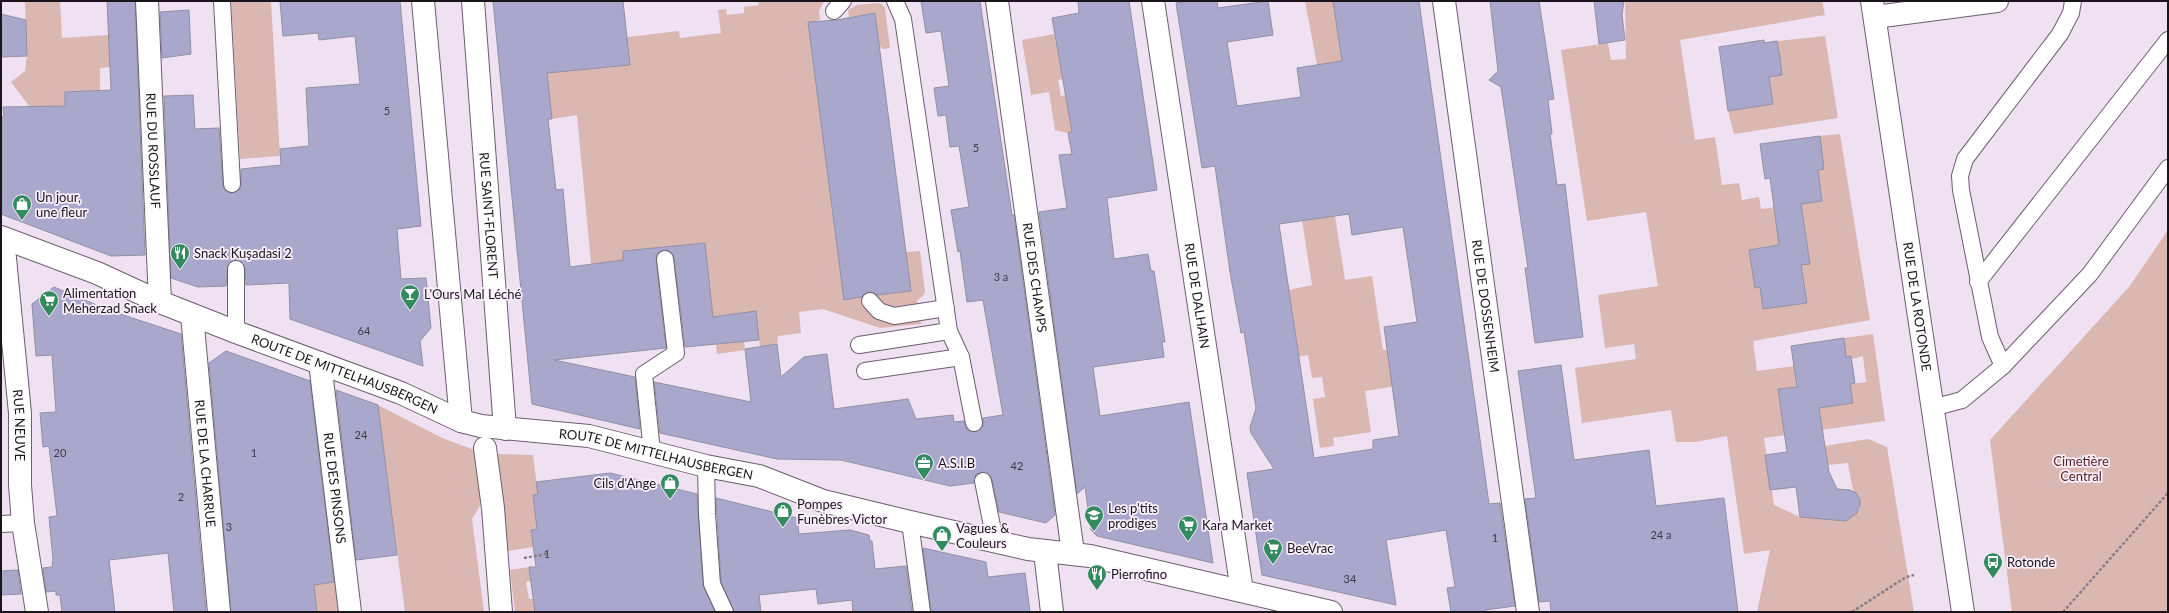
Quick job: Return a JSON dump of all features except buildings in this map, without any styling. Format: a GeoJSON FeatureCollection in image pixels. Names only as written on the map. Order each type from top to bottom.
{"type":"FeatureCollection","features":[{"type":"Feature","properties":{"kind":"street","name":"RUE DU ROSSLAUF"},"geometry":{"type":"LineString","coordinates":[[147,1],[160,302]]}},
{"type":"Feature","properties":{"kind":"street"},"geometry":{"type":"LineString","coordinates":[[423,1],[461,421]]}},
{"type":"Feature","properties":{"kind":"street","name":"RUE SAINT-FLORENT"},"geometry":{"type":"LineString","coordinates":[[473,1],[505,429]]}},
{"type":"Feature","properties":{"kind":"street","name":"RUE DES CHAMPS"},"geometry":{"type":"LineString","coordinates":[[997,1],[1073,553]]}},
{"type":"Feature","properties":{"kind":"street","name":"RUE DE DALHAIN"},"geometry":{"type":"LineString","coordinates":[[1153,1],[1242,591]]}},
{"type":"Feature","properties":{"kind":"street","name":"RUE DE DOSSENHEIM"},"geometry":{"type":"LineString","coordinates":[[1444,1],[1528,612]]}},
{"type":"Feature","properties":{"kind":"street"},"geometry":{"type":"LineString","coordinates":[[1873,9],[1998,1]]}},
{"type":"Feature","properties":{"kind":"street","name":"RUE DE LA ROTONDE"},"geometry":{"type":"LineString","coordinates":[[1873,9],[1963,612]]}},
{"type":"Feature","properties":{"kind":"street","name":"ROUTE DE MITTELHAUSBERGEN"},"geometry":{"type":"LineString","coordinates":[[2,237],[97,272],[160,302],[192,315],[401,393],[461,421],[481,426],[505,429],[576,434],[706,466],[759,476],[823,501],[910,522],[1045,552],[1073,553],[1090,556],[1331,612]]}},
{"type":"Feature","properties":{"kind":"street","name":"RUE NEUVE"},"geometry":{"type":"LineString","coordinates":[[2,237],[20,405],[20,485],[23,523],[37,612]]}},
{"type":"Feature","properties":{"kind":"street","name":"RUE DE LA CHARRUE"},"geometry":{"type":"LineString","coordinates":[[192,315],[220,612]]}},
{"type":"Feature","properties":{"kind":"street","name":"RUE DES PINSONS"},"geometry":{"type":"LineString","coordinates":[[320,364],[350,612]]}},
{"type":"Feature","properties":{"kind":"street"},"geometry":{"type":"LineString","coordinates":[[485,448],[493,508],[501,612]]}},
{"type":"Feature","properties":{"kind":"street"},"geometry":{"type":"LineString","coordinates":[[1045,552],[1052,612]]}},
{"type":"Feature","properties":{"kind":"lane"},"geometry":{"type":"LineString","coordinates":[[222,1],[232,184]]}},
{"type":"Feature","properties":{"kind":"lane"},"geometry":{"type":"LineString","coordinates":[[895,1],[903,19],[949,331],[961,357],[974,422]]}},
{"type":"Feature","properties":{"kind":"lane"},"geometry":{"type":"LineString","coordinates":[[2003,366],[1990,337],[1978,282],[1961,190],[1960,176],[1965,158],[2060,34],[2071,13],[2073,1]]}},
{"type":"Feature","properties":{"kind":"lane"},"geometry":{"type":"LineString","coordinates":[[1978,282],[2168,40]]}},
{"type":"Feature","properties":{"kind":"lane"},"geometry":{"type":"LineString","coordinates":[[1932,408],[1962,400],[2003,366],[2090,274],[2168,168]]}},
{"type":"Feature","properties":{"kind":"lane"},"geometry":{"type":"LineString","coordinates":[[652,452],[644,374],[676,352],[665,259]]}},
{"type":"Feature","properties":{"kind":"lane"},"geometry":{"type":"LineString","coordinates":[[236,269],[236,332]]}},
{"type":"Feature","properties":{"kind":"lane"},"geometry":{"type":"LineString","coordinates":[[870,301],[879,311],[894,316],[946,308]]}},
{"type":"Feature","properties":{"kind":"lane"},"geometry":{"type":"LineString","coordinates":[[859,345],[949,331]]}},
{"type":"Feature","properties":{"kind":"lane"},"geometry":{"type":"LineString","coordinates":[[865,371],[961,357]]}},
{"type":"Feature","properties":{"kind":"lane"},"geometry":{"type":"LineString","coordinates":[[706,466],[706,514],[712,584],[711,612]]}},
{"type":"Feature","properties":{"kind":"lane"},"geometry":{"type":"LineString","coordinates":[[983,481],[995,541]]}},
{"type":"Feature","properties":{"kind":"lane"},"geometry":{"type":"LineString","coordinates":[[910,522],[922,612]]}},
{"type":"Feature","properties":{"kind":"lane"},"geometry":{"type":"LineString","coordinates":[[1,524],[23,523]]}},
{"type":"Feature","properties":{"kind":"lane"},"geometry":{"type":"LineString","coordinates":[[712,584],[725,612]]}},
{"type":"Feature","properties":{"kind":"path"},"geometry":{"type":"LineString","coordinates":[[2063,612],[2168,493]]}},
{"type":"Feature","properties":{"kind":"path"},"geometry":{"type":"LineString","coordinates":[[1852,612],[1906,577],[1914,575]]}},
{"type":"Feature","properties":{"kind":"green space"},"geometry":{"type":"Polygon","coordinates":[[[25,1],[60,1],[62,38],[109,35],[110,67],[100,68],[100,90],[65,92],[66,121],[30,123],[30,107],[11,82],[25,71],[27,56],[25,1]]]}},
{"type":"Feature","properties":{"kind":"green space"},"geometry":{"type":"Polygon","coordinates":[[[231,1],[271,1],[280,156],[240,159],[231,1]]]}},
{"type":"Feature","properties":{"kind":"green space"},"geometry":{"type":"Polygon","coordinates":[[[758,1],[824,1],[819,11],[820,20],[808,22],[844,299],[911,291],[906,252],[920,251],[925,292],[923,296],[917,300],[921,324],[880,328],[823,309],[799,312],[801,333],[778,336],[777,344],[760,347],[756,312],[741,314],[745,350],[717,354],[705,243],[623,251],[633,352],[599,348],[577,115],[552,119],[547,72],[615,67],[615,64],[630,62],[628,45],[613,47],[612,39],[679,31],[680,38],[721,33],[718,10],[726,9],[727,15],[744,13],[744,7],[759,5],[758,1]]]}},
{"type":"Feature","properties":{"kind":"green space"},"geometry":{"type":"Polygon","coordinates":[[[1305,1],[1333,1],[1387,20],[1342,64],[1317,65],[1305,1]]]}},
{"type":"Feature","properties":{"kind":"green space"},"geometry":{"type":"Polygon","coordinates":[[[1625,1],[1822,1],[1825,15],[1680,40],[1695,140],[1715,137],[1722,185],[1739,183],[1742,200],[1759,197],[1761,209],[1822,201],[1818,170],[1824,168],[1819,136],[1840,134],[1870,320],[1753,341],[1757,371],[1794,366],[1797,387],[1778,389],[1853,402],[1850,384],[1866,382],[1863,356],[1852,359],[1851,356],[1846,357],[1844,338],[1873,334],[1885,421],[1764,438],[1774,505],[1800,517],[1846,519],[1855,515],[1860,509],[1860,499],[1853,491],[1848,463],[1828,465],[1825,446],[1868,439],[1887,447],[1914,612],[1757,612],[1770,550],[1744,554],[1727,436],[1696,442],[1676,442],[1671,410],[1582,423],[1575,368],[1636,359],[1634,344],[1605,348],[1598,295],[1658,286],[1646,212],[1587,221],[1561,50],[1608,43],[1611,60],[1626,59],[1625,1]]]}},
{"type":"Feature","properties":{"kind":"green space"},"geometry":{"type":"Polygon","coordinates":[[[876,3],[882,4],[885,8],[890,48],[883,49],[879,46],[875,13],[849,17],[848,10],[857,5],[876,3]]]}},
{"type":"Feature","properties":{"kind":"green space"},"geometry":{"type":"Polygon","coordinates":[[[1054,34],[1063,79],[1058,80],[1061,96],[1095,91],[1086,130],[1068,133],[1055,130],[1049,92],[1031,95],[1022,40],[1054,34]]]}},
{"type":"Feature","properties":{"kind":"green space"},"geometry":{"type":"Polygon","coordinates":[[[1825,36],[1838,118],[1734,134],[1728,111],[1773,104],[1769,77],[1782,75],[1777,41],[1825,36]]]}},
{"type":"Feature","properties":{"kind":"green space"},"geometry":{"type":"Polygon","coordinates":[[[1335,216],[1345,280],[1372,276],[1383,350],[1396,349],[1403,385],[1365,391],[1371,432],[1333,438],[1334,446],[1320,448],[1313,399],[1325,397],[1322,377],[1312,378],[1308,355],[1291,358],[1288,344],[1297,342],[1289,290],[1312,285],[1302,220],[1335,216]]]}},
{"type":"Feature","properties":{"kind":"green space","name":"Cimetière Central"},"geometry":{"type":"Polygon","coordinates":[[[2168,230],[2168,612],[2012,612],[1990,440],[2129,287],[2168,230]]]}},
{"type":"Feature","properties":{"kind":"green space"},"geometry":{"type":"Polygon","coordinates":[[[378,405],[440,437],[474,450],[481,504],[472,519],[484,612],[405,612],[378,405]]]}},
{"type":"Feature","properties":{"kind":"green space"},"geometry":{"type":"Polygon","coordinates":[[[497,454],[533,455],[538,494],[533,496],[535,513],[542,528],[533,547],[508,551],[497,454]]]}},
{"type":"Feature","properties":{"kind":"green space"},"geometry":{"type":"Polygon","coordinates":[[[529,567],[531,581],[526,582],[529,599],[533,599],[535,612],[515,612],[510,570],[529,567]]]}},
{"type":"Feature","properties":{"kind":"green space"},"geometry":{"type":"Polygon","coordinates":[[[337,582],[340,612],[317,612],[314,585],[337,582]]]}},
{"type":"Feature","properties":{"kind":"place","name":"Un jour, une fleur"},"geometry":{"type":"Point","coordinates":[22,221]}},
{"type":"Feature","properties":{"kind":"place","name":"Snack Kuşadasi 2"},"geometry":{"type":"Point","coordinates":[180,270]}},
{"type":"Feature","properties":{"kind":"place","name":"L'Ours Mal Léché"},"geometry":{"type":"Point","coordinates":[410,311]}},
{"type":"Feature","properties":{"kind":"place","name":"Alimentation Meherzad Snack"},"geometry":{"type":"Point","coordinates":[49,317]}},
{"type":"Feature","properties":{"kind":"place","name":"A.S.I.B"},"geometry":{"type":"Point","coordinates":[924,480]}},
{"type":"Feature","properties":{"kind":"place","name":"Cils d'Ange"},"geometry":{"type":"Point","coordinates":[670,500]}},
{"type":"Feature","properties":{"kind":"place","name":"Pompes Funèbres Victor"},"geometry":{"type":"Point","coordinates":[783,528]}},
{"type":"Feature","properties":{"kind":"place","name":"Les p'tits prodiges"},"geometry":{"type":"Point","coordinates":[1094,532]}},
{"type":"Feature","properties":{"kind":"place","name":"Kara Market"},"geometry":{"type":"Point","coordinates":[1188,542]}},
{"type":"Feature","properties":{"kind":"place","name":"Vagues & Couleurs"},"geometry":{"type":"Point","coordinates":[942,552]}},
{"type":"Feature","properties":{"kind":"place","name":"BeeVrac"},"geometry":{"type":"Point","coordinates":[1273,565]}},
{"type":"Feature","properties":{"kind":"place","name":"Rotonde"},"geometry":{"type":"Point","coordinates":[1993,579]}},
{"type":"Feature","properties":{"kind":"place","name":"Pierrofino"},"geometry":{"type":"Point","coordinates":[1097,591]}}]}
